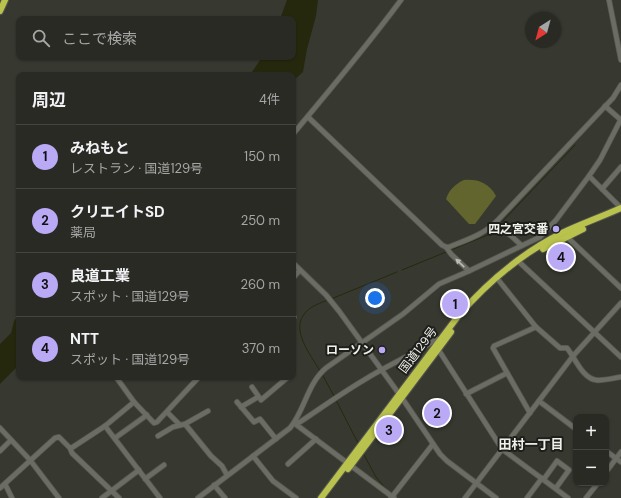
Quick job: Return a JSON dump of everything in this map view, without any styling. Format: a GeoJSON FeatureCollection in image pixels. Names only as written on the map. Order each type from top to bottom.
{"type":"FeatureCollection","features":[{"type":"Feature","properties":{"kind":"highway"},"geometry":{"type":"LineString","coordinates":[[0,11],[4,0]]}},
{"type":"Feature","properties":{"kind":"highway","name":"国道129号"},"geometry":{"type":"LineString","coordinates":[[400,396],[439,340],[472,300],[519,262],[563,233],[621,208]]}},
{"type":"Feature","properties":{"kind":"highway","name":"国道129号"},"geometry":{"type":"LineString","coordinates":[[545,245],[621,212]]}},
{"type":"Feature","properties":{"kind":"highway","name":"国道129号"},"geometry":{"type":"LineString","coordinates":[[321,498],[349,464],[400,396],[433,348],[497,279]]}},
{"type":"Feature","properties":{"kind":"highway","name":"国道129号"},"geometry":{"type":"LineString","coordinates":[[326,498],[349,464]]}},
{"type":"Feature","properties":{"kind":"street"},"geometry":{"type":"LineString","coordinates":[[296,131],[372,39],[401,0]]}},
{"type":"Feature","properties":{"kind":"street"},"geometry":{"type":"LineString","coordinates":[[608,0],[619,38],[621,60]]}},
{"type":"Feature","properties":{"kind":"street"},"geometry":{"type":"LineString","coordinates":[[448,250],[449,247],[488,230],[613,98],[621,85]]}},
{"type":"Feature","properties":{"kind":"street"},"geometry":{"type":"LineString","coordinates":[[198,498],[287,431],[294,423],[311,388],[321,372],[361,342],[403,314],[434,287],[540,237],[556,220],[589,176],[600,160],[621,120],[605,106]]}},
{"type":"Feature","properties":{"kind":"street"},"geometry":{"type":"LineString","coordinates":[[308,117],[469,271]]}},
{"type":"Feature","properties":{"kind":"street"},"geometry":{"type":"LineString","coordinates":[[602,188],[621,167]]}},
{"type":"Feature","properties":{"kind":"street"},"geometry":{"type":"LineString","coordinates":[[589,176],[621,208]]}},
{"type":"Feature","properties":{"kind":"street"},"geometry":{"type":"LineString","coordinates":[[496,222],[521,246]]}},
{"type":"Feature","properties":{"kind":"street"},"geometry":{"type":"LineString","coordinates":[[566,236],[621,288]]}},
{"type":"Feature","properties":{"kind":"street"},"geometry":{"type":"LineString","coordinates":[[540,237],[545,245]]}},
{"type":"Feature","properties":{"kind":"street"},"geometry":{"type":"LineString","coordinates":[[519,262],[621,356]]}},
{"type":"Feature","properties":{"kind":"street"},"geometry":{"type":"LineString","coordinates":[[296,266],[332,302],[440,454],[496,498]]}},
{"type":"Feature","properties":{"kind":"street"},"geometry":{"type":"LineString","coordinates":[[296,275],[300,270]]}},
{"type":"Feature","properties":{"kind":"street"},"geometry":{"type":"LineString","coordinates":[[497,279],[536,326],[560,348],[567,348],[582,372],[591,379],[596,380],[621,377]]}},
{"type":"Feature","properties":{"kind":"street"},"geometry":{"type":"LineString","coordinates":[[465,498],[573,356],[621,303]]}},
{"type":"Feature","properties":{"kind":"street"},"geometry":{"type":"LineString","coordinates":[[530,413],[493,348],[494,346],[536,326]]}},
{"type":"Feature","properties":{"kind":"street"},"geometry":{"type":"LineString","coordinates":[[294,423],[300,422],[338,395],[381,370],[422,349],[433,348],[502,448],[568,498]]}},
{"type":"Feature","properties":{"kind":"street"},"geometry":{"type":"LineString","coordinates":[[422,349],[427,357]]}},
{"type":"Feature","properties":{"kind":"street"},"geometry":{"type":"LineString","coordinates":[[466,394],[507,373]]}},
{"type":"Feature","properties":{"kind":"street"},"geometry":{"type":"LineString","coordinates":[[118,380],[134,402],[154,422],[157,422],[196,380]]}},
{"type":"Feature","properties":{"kind":"street"},"geometry":{"type":"LineString","coordinates":[[252,387],[260,400],[285,380]]}},
{"type":"Feature","properties":{"kind":"street"},"geometry":{"type":"LineString","coordinates":[[241,407],[258,397]]}},
{"type":"Feature","properties":{"kind":"street"},"geometry":{"type":"LineString","coordinates":[[539,401],[573,427]]}},
{"type":"Feature","properties":{"kind":"street"},"geometry":{"type":"LineString","coordinates":[[70,448],[105,426],[134,402]]}},
{"type":"Feature","properties":{"kind":"street"},"geometry":{"type":"LineString","coordinates":[[237,402],[254,422],[260,419],[276,439]]}},
{"type":"Feature","properties":{"kind":"street"},"geometry":{"type":"LineString","coordinates":[[158,436],[172,427],[183,424],[208,411]]}},
{"type":"Feature","properties":{"kind":"street"},"geometry":{"type":"LineString","coordinates":[[167,412],[183,424],[211,456],[222,466],[227,475]]}},
{"type":"Feature","properties":{"kind":"street"},"geometry":{"type":"LineString","coordinates":[[115,438],[147,415]]}},
{"type":"Feature","properties":{"kind":"street"},"geometry":{"type":"LineString","coordinates":[[294,423],[392,498],[433,444]]}},
{"type":"Feature","properties":{"kind":"street"},"geometry":{"type":"LineString","coordinates":[[105,426],[160,498]]}},
{"type":"Feature","properties":{"kind":"street"},"geometry":{"type":"LineString","coordinates":[[0,428],[30,460],[59,498]]}},
{"type":"Feature","properties":{"kind":"street"},"geometry":{"type":"LineString","coordinates":[[0,488],[57,437],[70,448],[72,453],[119,498]]}},
{"type":"Feature","properties":{"kind":"street"},"geometry":{"type":"LineString","coordinates":[[288,464],[316,439]]}},
{"type":"Feature","properties":{"kind":"street"},"geometry":{"type":"LineString","coordinates":[[0,451],[12,440]]}},
{"type":"Feature","properties":{"kind":"street"},"geometry":{"type":"LineString","coordinates":[[609,468],[621,452]]}},
{"type":"Feature","properties":{"kind":"street"},"geometry":{"type":"LineString","coordinates":[[609,453],[621,462]]}},
{"type":"Feature","properties":{"kind":"street"},"geometry":{"type":"LineString","coordinates":[[252,456],[273,481],[296,498]]}},
{"type":"Feature","properties":{"kind":"street"},"geometry":{"type":"LineString","coordinates":[[527,498],[557,461],[569,470],[556,488]]}},
{"type":"Feature","properties":{"kind":"street"},"geometry":{"type":"LineString","coordinates":[[145,479],[164,466]]}},
{"type":"Feature","properties":{"kind":"street"},"geometry":{"type":"LineString","coordinates":[[102,498],[139,470]]}},
{"type":"Feature","properties":{"kind":"street"},"geometry":{"type":"LineString","coordinates":[[5,484],[12,498]]}},
{"type":"Feature","properties":{"kind":"street"},"geometry":{"type":"LineString","coordinates":[[214,485],[225,498]]}},
{"type":"Feature","properties":{"kind":"street"},"geometry":{"type":"LineString","coordinates":[[586,498],[596,486]]}},
{"type":"Feature","properties":{"kind":"green space"},"geometry":{"type":"Polygon","coordinates":[[[464,180],[474,180],[483,183],[490,188],[496,196],[475,224],[469,224],[446,199],[453,188],[464,180]]]}},
{"type":"Feature","properties":{"kind":"shaded area"},"geometry":{"type":"Polygon","coordinates":[[[287,0],[318,0],[316,16],[307,49],[303,72],[296,78],[296,72],[252,72],[260,60],[296,60],[296,16],[281,16],[287,0]]]}},
{"type":"Feature","properties":{"kind":"shaded area"},"geometry":{"type":"Polygon","coordinates":[[[16,319],[16,368],[0,384],[0,344],[11,333],[16,319]]]}},
{"type":"Feature","properties":{"kind":"waterway"},"geometry":{"type":"LineString","coordinates":[[500,224],[575,145]]}},
{"type":"Feature","properties":{"kind":"waterway"},"geometry":{"type":"LineString","coordinates":[[451,250],[490,234],[498,226]]}},
{"type":"Feature","properties":{"kind":"waterway"},"geometry":{"type":"LineString","coordinates":[[402,270],[446,252]]}},
{"type":"Feature","properties":{"kind":"waterway"},"geometry":{"type":"LineString","coordinates":[[331,299],[397,272]]}},
{"type":"Feature","properties":{"kind":"waterway"},"geometry":{"type":"LineString","coordinates":[[320,371],[303,342],[300,326],[301,319],[308,310],[328,300]]}},
{"type":"Feature","properties":{"kind":"waterway"},"geometry":{"type":"LineString","coordinates":[[322,374],[334,396]]}},
{"type":"Feature","properties":{"kind":"waterway"},"geometry":{"type":"LineString","coordinates":[[336,400],[358,443]]}},
{"type":"Feature","properties":{"kind":"waterway"},"geometry":{"type":"LineString","coordinates":[[363,453],[376,477],[386,489]]}},
{"type":"Feature","properties":{"kind":"place","name":"四之宮交番"},"geometry":{"type":"Point","coordinates":[556,229]}},
{"type":"Feature","properties":{"kind":"place","name":"NTT"},"geometry":{"type":"Point","coordinates":[561,257]}},
{"type":"Feature","properties":{"kind":"place","name":"みねもと"},"geometry":{"type":"Point","coordinates":[455,304]}},
{"type":"Feature","properties":{"kind":"place","name":"ローソン"},"geometry":{"type":"Point","coordinates":[382,350]}},
{"type":"Feature","properties":{"kind":"place","name":"クリエイトSD"},"geometry":{"type":"Point","coordinates":[437,413]}},
{"type":"Feature","properties":{"kind":"place","name":"良道工業"},"geometry":{"type":"Point","coordinates":[389,430]}},
{"type":"Feature","properties":{"kind":"district","name":"田村一丁目"},"geometry":{"type":"Point","coordinates":[531,444]}}]}
